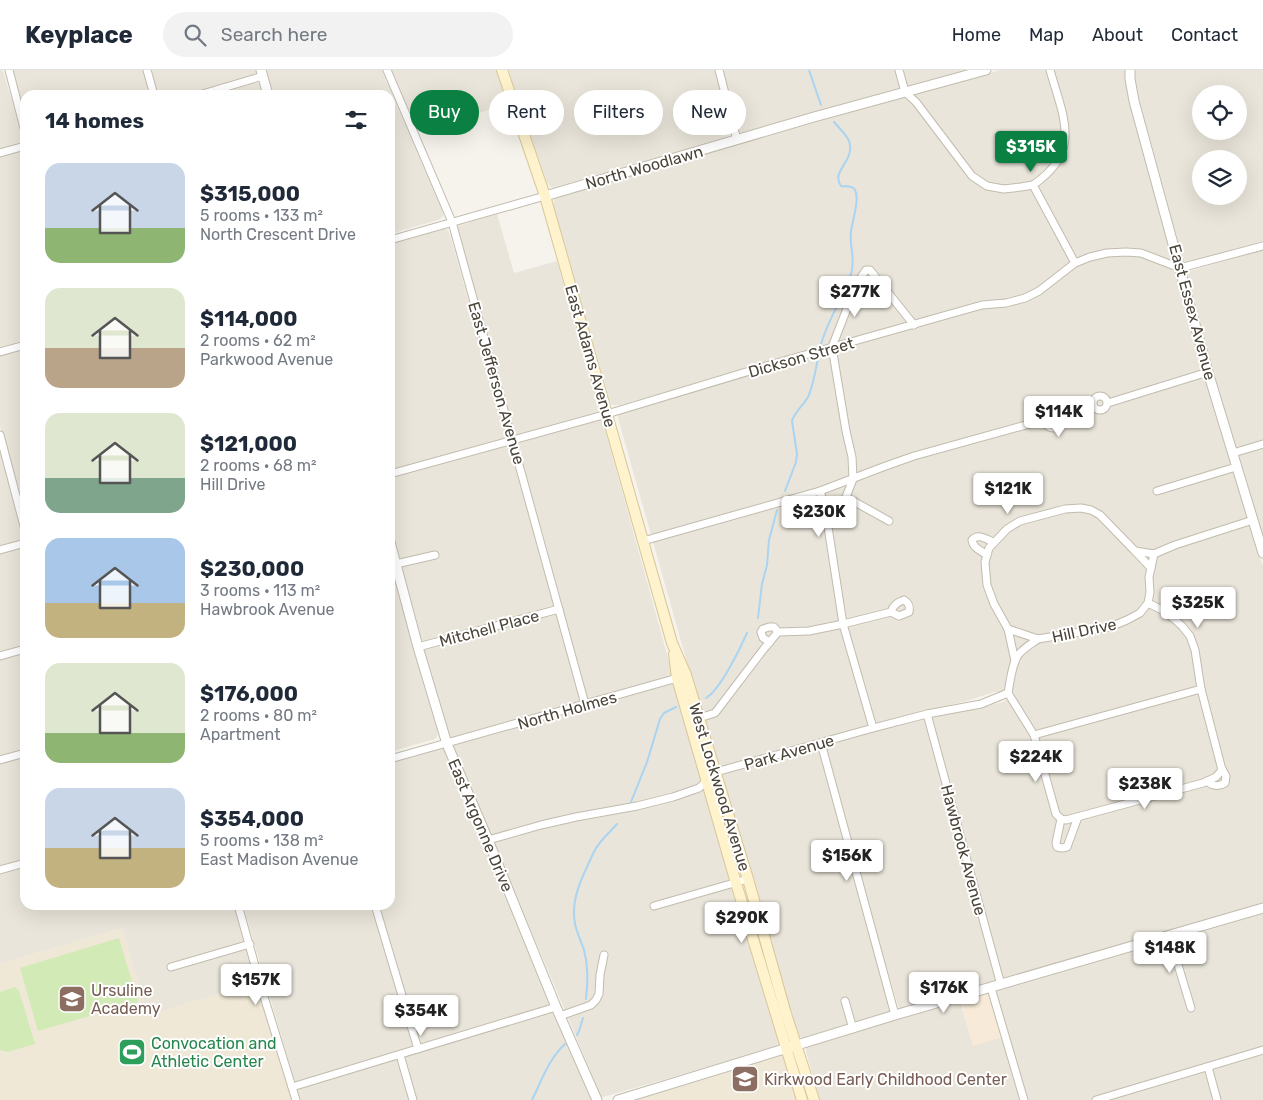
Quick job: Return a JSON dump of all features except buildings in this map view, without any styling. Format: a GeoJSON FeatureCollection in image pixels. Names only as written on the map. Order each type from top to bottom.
{"type":"FeatureCollection","features":[{"type":"Feature","properties":{"kind":"main road","name":"East Adams Avenue"},"geometry":{"type":"LineString","coordinates":[[502,70],[545,196],[682,676]]}},
{"type":"Feature","properties":{"kind":"main road","name":"West Lockwood Avenue"},"geometry":{"type":"LineString","coordinates":[[682,676],[700,718],[748,879],[786,1014],[802,1100]]}},
{"type":"Feature","properties":{"kind":"main road","name":"West Lockwood Avenue"},"geometry":{"type":"LineString","coordinates":[[682,676],[706,781],[736,883],[792,1047],[814,1100]]}},
{"type":"Feature","properties":{"kind":"street"},"geometry":{"type":"LineString","coordinates":[[9,70],[20,113]]}},
{"type":"Feature","properties":{"kind":"street"},"geometry":{"type":"LineString","coordinates":[[147,70],[153,90]]}},
{"type":"Feature","properties":{"kind":"street","name":"East Jefferson Avenue"},"geometry":{"type":"LineString","coordinates":[[387,70],[452,222],[585,704]]}},
{"type":"Feature","properties":{"kind":"street"},"geometry":{"type":"LineString","coordinates":[[718,70],[737,140]]}},
{"type":"Feature","properties":{"kind":"street"},"geometry":{"type":"LineString","coordinates":[[900,70],[906,92],[916,102],[972,176],[987,186],[1004,189],[1033,184],[1042,179],[1055,166],[1061,154],[1066,140],[1065,122],[1050,70]]}},
{"type":"Feature","properties":{"kind":"street","name":"North Woodlawn"},"geometry":{"type":"LineString","coordinates":[[395,239],[984,70]]}},
{"type":"Feature","properties":{"kind":"street","name":"East Essex Avenue"},"geometry":{"type":"LineString","coordinates":[[1130,70],[1134,101],[1208,372],[1253,520],[1260,530],[1263,553]]}},
{"type":"Feature","properties":{"kind":"street"},"geometry":{"type":"LineString","coordinates":[[213,90],[262,73],[267,90]]}},
{"type":"Feature","properties":{"kind":"street"},"geometry":{"type":"LineString","coordinates":[[0,153],[20,147]]}},
{"type":"Feature","properties":{"kind":"street"},"geometry":{"type":"LineString","coordinates":[[1033,184],[1075,263]]}},
{"type":"Feature","properties":{"kind":"street"},"geometry":{"type":"LineString","coordinates":[[1180,268],[1263,246]]}},
{"type":"Feature","properties":{"kind":"street","name":"Dickson Street"},"geometry":{"type":"LineString","coordinates":[[395,473],[607,414],[828,348],[982,305],[1006,303],[1025,298],[1039,291],[1075,263],[1090,257],[1107,253],[1141,253],[1180,268]]}},
{"type":"Feature","properties":{"kind":"street"},"geometry":{"type":"LineString","coordinates":[[828,522],[846,497],[852,479],[852,457],[828,348],[857,282],[866,270],[870,270],[914,325]]}},
{"type":"Feature","properties":{"kind":"street"},"geometry":{"type":"LineString","coordinates":[[0,352],[20,346]]}},
{"type":"Feature","properties":{"kind":"street"},"geometry":{"type":"LineString","coordinates":[[1108,403],[1208,372]]}},
{"type":"Feature","properties":{"kind":"street"},"geometry":{"type":"LineString","coordinates":[[643,542],[820,491],[914,456],[1044,420]]}},
{"type":"Feature","properties":{"kind":"street"},"geometry":{"type":"LineString","coordinates":[[0,435],[20,511]]}},
{"type":"Feature","properties":{"kind":"street"},"geometry":{"type":"LineString","coordinates":[[1233,454],[1263,444]]}},
{"type":"Feature","properties":{"kind":"street"},"geometry":{"type":"LineString","coordinates":[[1157,491],[1236,467]]}},
{"type":"Feature","properties":{"kind":"street"},"geometry":{"type":"LineString","coordinates":[[820,491],[828,522],[843,624],[873,728]]}},
{"type":"Feature","properties":{"kind":"street"},"geometry":{"type":"LineString","coordinates":[[846,497],[889,521]]}},
{"type":"Feature","properties":{"kind":"street"},"geometry":{"type":"LineString","coordinates":[[1061,820],[1056,814],[1034,735],[1008,693],[1015,661],[1008,629],[994,604],[987,585],[985,562],[989,548],[1006,529],[1020,521],[1066,509],[1081,508],[1091,510],[1100,515],[1151,568]]}},
{"type":"Feature","properties":{"kind":"street"},"geometry":{"type":"LineString","coordinates":[[1135,551],[1154,554],[1175,545],[1253,520]]}},
{"type":"Feature","properties":{"kind":"street"},"geometry":{"type":"LineString","coordinates":[[987,555],[976,549],[972,540],[974,537],[980,536],[994,542]]}},
{"type":"Feature","properties":{"kind":"street"},"geometry":{"type":"LineString","coordinates":[[0,550],[20,544]]}},
{"type":"Feature","properties":{"kind":"street"},"geometry":{"type":"LineString","coordinates":[[1061,820],[1207,781],[1216,777],[1221,771],[1201,689],[1195,650],[1190,636],[1173,618],[1148,603],[1150,592],[1149,577],[1154,554]]}},
{"type":"Feature","properties":{"kind":"street"},"geometry":{"type":"LineString","coordinates":[[396,564],[435,555]]}},
{"type":"Feature","properties":{"kind":"street","name":"East Argonne Drive"},"geometry":{"type":"LineString","coordinates":[[395,560],[447,744],[556,1007],[597,1100]]}},
{"type":"Feature","properties":{"kind":"street","name":"Hill Drive"},"geometry":{"type":"LineString","coordinates":[[1015,661],[1018,655],[1038,639],[1110,626],[1140,613],[1148,603]]}},
{"type":"Feature","properties":{"kind":"street","name":"Mitchell Place"},"geometry":{"type":"LineString","coordinates":[[418,647],[559,610]]}},
{"type":"Feature","properties":{"kind":"street"},"geometry":{"type":"LineString","coordinates":[[770,642],[764,638],[761,632],[769,627],[774,628],[778,632],[809,631],[890,612]]}},
{"type":"Feature","properties":{"kind":"street","name":"Hill Drive"},"geometry":{"type":"LineString","coordinates":[[1008,629],[1038,639]]}},
{"type":"Feature","properties":{"kind":"street"},"geometry":{"type":"LineString","coordinates":[[700,718],[715,713],[778,632]]}},
{"type":"Feature","properties":{"kind":"street"},"geometry":{"type":"LineString","coordinates":[[0,656],[20,650]]}},
{"type":"Feature","properties":{"kind":"street","name":"North Holmes"},"geometry":{"type":"LineString","coordinates":[[395,758],[682,676]]}},
{"type":"Feature","properties":{"kind":"street"},"geometry":{"type":"LineString","coordinates":[[1034,735],[1201,689]]}},
{"type":"Feature","properties":{"kind":"street","name":"Park Avenue"},"geometry":{"type":"LineString","coordinates":[[488,840],[550,823],[673,797],[699,788],[716,772],[926,714],[981,704],[1008,693]]}},
{"type":"Feature","properties":{"kind":"street","name":"Hawbrook Avenue"},"geometry":{"type":"LineString","coordinates":[[926,714],[1001,985]]}},
{"type":"Feature","properties":{"kind":"street"},"geometry":{"type":"LineString","coordinates":[[821,743],[895,1016]]}},
{"type":"Feature","properties":{"kind":"street"},"geometry":{"type":"LineString","coordinates":[[0,760],[20,754]]}},
{"type":"Feature","properties":{"kind":"street"},"geometry":{"type":"LineString","coordinates":[[1061,820],[1056,843],[1057,847],[1062,848],[1067,847],[1078,817]]}},
{"type":"Feature","properties":{"kind":"street"},"geometry":{"type":"LineString","coordinates":[[0,870],[20,864]]}},
{"type":"Feature","properties":{"kind":"street"},"geometry":{"type":"LineString","coordinates":[[654,906],[748,879]]}},
{"type":"Feature","properties":{"kind":"street"},"geometry":{"type":"LineString","coordinates":[[618,1100],[1263,908]]}},
{"type":"Feature","properties":{"kind":"street"},"geometry":{"type":"LineString","coordinates":[[240,910],[296,1100]]}},
{"type":"Feature","properties":{"kind":"street"},"geometry":{"type":"LineString","coordinates":[[376,910],[418,1050]]}},
{"type":"Feature","properties":{"kind":"street"},"geometry":{"type":"LineString","coordinates":[[1169,935],[1191,1008]]}},
{"type":"Feature","properties":{"kind":"street"},"geometry":{"type":"LineString","coordinates":[[171,967],[250,944]]}},
{"type":"Feature","properties":{"kind":"street"},"geometry":{"type":"LineString","coordinates":[[560,1016],[591,1004],[596,1000],[599,994],[604,955]]}},
{"type":"Feature","properties":{"kind":"street"},"geometry":{"type":"LineString","coordinates":[[991,988],[1024,1100]]}},
{"type":"Feature","properties":{"kind":"street"},"geometry":{"type":"LineString","coordinates":[[845,1001],[853,1029]]}},
{"type":"Feature","properties":{"kind":"street"},"geometry":{"type":"LineString","coordinates":[[292,1086],[418,1050],[556,1007]]}},
{"type":"Feature","properties":{"kind":"street"},"geometry":{"type":"LineString","coordinates":[[1096,1100],[1263,1050]]}},
{"type":"Feature","properties":{"kind":"street"},"geometry":{"type":"LineString","coordinates":[[400,1055],[413,1100]]}},
{"type":"Feature","properties":{"kind":"street"},"geometry":{"type":"LineString","coordinates":[[1208,1067],[1217,1100]]}},
{"type":"Feature","properties":{"kind":"shaded area"},"geometry":{"type":"Polygon","coordinates":[[[0,70],[3,71],[20,128],[20,143],[0,149],[0,70]]]}},
{"type":"Feature","properties":{"kind":"shaded area"},"geometry":{"type":"Polygon","coordinates":[[[13,70],[144,70],[150,90],[20,90],[20,97],[13,70]]]}},
{"type":"Feature","properties":{"kind":"shaded area"},"geometry":{"type":"Polygon","coordinates":[[[151,70],[257,70],[253,75],[202,90],[156,90],[151,70]]]}},
{"type":"Feature","properties":{"kind":"shaded area"},"geometry":{"type":"Polygon","coordinates":[[[266,70],[382,70],[391,90],[272,90],[266,70]]]}},
{"type":"Feature","properties":{"kind":"shaded area"},"geometry":{"type":"Polygon","coordinates":[[[391,70],[496,70],[503,90],[489,90],[489,110],[479,113],[479,90],[410,90],[410,114],[391,70]]]}},
{"type":"Feature","properties":{"kind":"shaded area"},"geometry":{"type":"Polygon","coordinates":[[[508,70],[715,70],[721,90],[673,90],[673,135],[730,135],[726,138],[551,187],[547,182],[531,135],[564,135],[564,90],[515,90],[508,70]]]}},
{"type":"Feature","properties":{"kind":"shaded area"},"geometry":{"type":"Polygon","coordinates":[[[722,70],[966,70],[746,132],[746,90],[727,90],[722,70]]]}},
{"type":"Feature","properties":{"kind":"shaded area"},"geometry":{"type":"Polygon","coordinates":[[[1000,70],[1126,70],[1192,325],[1263,567],[1263,904],[899,1009],[878,939],[890,1011],[802,1038],[798,1035],[688,666],[618,415],[623,411],[992,306],[983,301],[971,304],[620,405],[612,405],[554,206],[554,198],[1000,70]],[[863,677],[857,679],[871,732],[1003,702],[1015,694],[995,692],[966,701],[876,722],[863,677]]]}},
{"type":"Feature","properties":{"kind":"shaded area"},"geometry":{"type":"Polygon","coordinates":[[[1134,70],[1263,70],[1263,242],[1185,263],[1137,91],[1134,70]]]}},
{"type":"Feature","properties":{"kind":"shaded area"},"geometry":{"type":"Polygon","coordinates":[[[256,83],[261,84],[263,90],[231,90],[256,83]]]}},
{"type":"Feature","properties":{"kind":"shaded area"},"geometry":{"type":"Polygon","coordinates":[[[395,100],[443,212],[443,216],[438,220],[395,233],[395,100]]]}},
{"type":"Feature","properties":{"kind":"shaded area"},"geometry":{"type":"Polygon","coordinates":[[[20,151],[20,341],[0,347],[0,156],[20,151]]]}},
{"type":"Feature","properties":{"kind":"shaded area"},"geometry":{"type":"Polygon","coordinates":[[[497,214],[514,273],[557,261],[599,410],[517,435],[514,434],[457,226],[497,214]]]}},
{"type":"Feature","properties":{"kind":"shaded area"},"geometry":{"type":"Polygon","coordinates":[[[447,229],[506,436],[498,440],[395,469],[395,243],[447,229]]]}},
{"type":"Feature","properties":{"kind":"shaded area"},"geometry":{"type":"Polygon","coordinates":[[[1263,250],[1263,540],[1247,492],[1186,276],[1189,271],[1263,250]]]}},
{"type":"Feature","properties":{"kind":"shaded area"},"geometry":{"type":"Polygon","coordinates":[[[20,349],[20,502],[0,426],[0,355],[20,349]]]}},
{"type":"Feature","properties":{"kind":"shaded area"},"geometry":{"type":"Polygon","coordinates":[[[598,419],[601,419],[603,422],[671,673],[780,1041],[780,1045],[777,1047],[603,1097],[448,734],[395,544],[395,477],[508,445],[555,609],[563,607],[518,446],[520,441],[598,419]]]}},
{"type":"Feature","properties":{"kind":"shaded area"},"geometry":{"type":"Polygon","coordinates":[[[0,450],[20,528],[20,540],[0,547],[0,450]]]}},
{"type":"Feature","properties":{"kind":"shaded area"},"geometry":{"type":"Polygon","coordinates":[[[20,548],[20,647],[0,653],[0,553],[20,548]]]}},
{"type":"Feature","properties":{"kind":"shaded area"},"geometry":{"type":"Polygon","coordinates":[[[395,576],[438,733],[435,739],[395,751],[395,576]]]}},
{"type":"Feature","properties":{"kind":"shaded area"},"geometry":{"type":"Polygon","coordinates":[[[20,654],[20,750],[5,755],[7,761],[20,757],[20,860],[0,866],[0,660],[20,654]]]}},
{"type":"Feature","properties":{"kind":"shaded area"},"geometry":{"type":"Polygon","coordinates":[[[440,748],[446,751],[458,779],[456,783],[467,810],[475,827],[478,826],[592,1100],[300,1100],[244,910],[395,910],[395,761],[440,748]]]}},
{"type":"Feature","properties":{"kind":"shaded area"},"geometry":{"type":"Polygon","coordinates":[[[20,869],[20,910],[235,910],[257,983],[148,1015],[122,928],[0,964],[0,875],[20,869]]]}},
{"type":"Feature","properties":{"kind":"shaded area"},"geometry":{"type":"Polygon","coordinates":[[[1263,912],[1263,1100],[1027,1100],[996,994],[998,990],[1263,912]]]}},
{"type":"Feature","properties":{"kind":"shaded area","name":"Ursuline Academy"},"geometry":{"type":"Polygon","coordinates":[[[122,928],[148,1015],[257,983],[292,1100],[0,1100],[0,964],[122,928]]]}},
{"type":"Feature","properties":{"kind":"shaded area"},"geometry":{"type":"Polygon","coordinates":[[[986,994],[990,995],[1002,1037],[973,1046],[961,1001],[986,994]]]}},
{"type":"Feature","properties":{"kind":"shaded area"},"geometry":{"type":"Polygon","coordinates":[[[960,1001],[973,1045],[1002,1037],[1020,1100],[820,1100],[806,1052],[808,1046],[960,1001]]]}},
{"type":"Feature","properties":{"kind":"shaded area","name":"Kirkwood Early Childhood Center"},"geometry":{"type":"Polygon","coordinates":[[[780,1054],[785,1057],[798,1100],[628,1100],[780,1054]]]}},
{"type":"Feature","properties":{"kind":"green space"},"geometry":{"type":"Polygon","coordinates":[[[119,938],[138,1002],[38,1031],[20,968],[119,938]]]}},
{"type":"Feature","properties":{"kind":"green space"},"geometry":{"type":"Polygon","coordinates":[[[15,987],[19,991],[35,1044],[7,1052],[0,1050],[0,992],[15,987]]]}},
{"type":"Feature","properties":{"kind":"waterway"},"geometry":{"type":"LineString","coordinates":[[809,70],[821,105]]}},
{"type":"Feature","properties":{"kind":"waterway"},"geometry":{"type":"LineString","coordinates":[[820,348],[826,329],[848,283],[853,264],[851,237],[856,194],[854,188],[841,186],[838,181],[850,148],[848,138],[834,122]]}},
{"type":"Feature","properties":{"kind":"waterway"},"geometry":{"type":"LineString","coordinates":[[785,491],[796,462],[797,454],[792,421],[810,392],[819,353]]}},
{"type":"Feature","properties":{"kind":"waterway"},"geometry":{"type":"LineString","coordinates":[[758,618],[762,584],[767,565],[769,540],[777,510]]}},
{"type":"Feature","properties":{"kind":"waterway"},"geometry":{"type":"LineString","coordinates":[[706,698],[723,678],[747,633]]}},
{"type":"Feature","properties":{"kind":"waterway"},"geometry":{"type":"LineString","coordinates":[[631,802],[647,762],[660,719],[664,713],[676,707]]}},
{"type":"Feature","properties":{"kind":"waterway"},"geometry":{"type":"LineString","coordinates":[[586,999],[586,962],[575,924],[575,901],[594,851],[617,824]]}},
{"type":"Feature","properties":{"kind":"waterway"},"geometry":{"type":"LineString","coordinates":[[577,1035],[583,1018]]}},
{"type":"Feature","properties":{"kind":"waterway"},"geometry":{"type":"LineString","coordinates":[[532,1100],[550,1063],[565,1044]]}},
{"type":"Feature","properties":{"kind":"place","name":"Ursuline Academy"},"geometry":{"type":"Point","coordinates":[72,999]}},
{"type":"Feature","properties":{"kind":"place","name":"Convocation and Athletic Center"},"geometry":{"type":"Point","coordinates":[132,1052]}},
{"type":"Feature","properties":{"kind":"place","name":"Kirkwood Early Childhood Center"},"geometry":{"type":"Point","coordinates":[745,1079]}}]}
